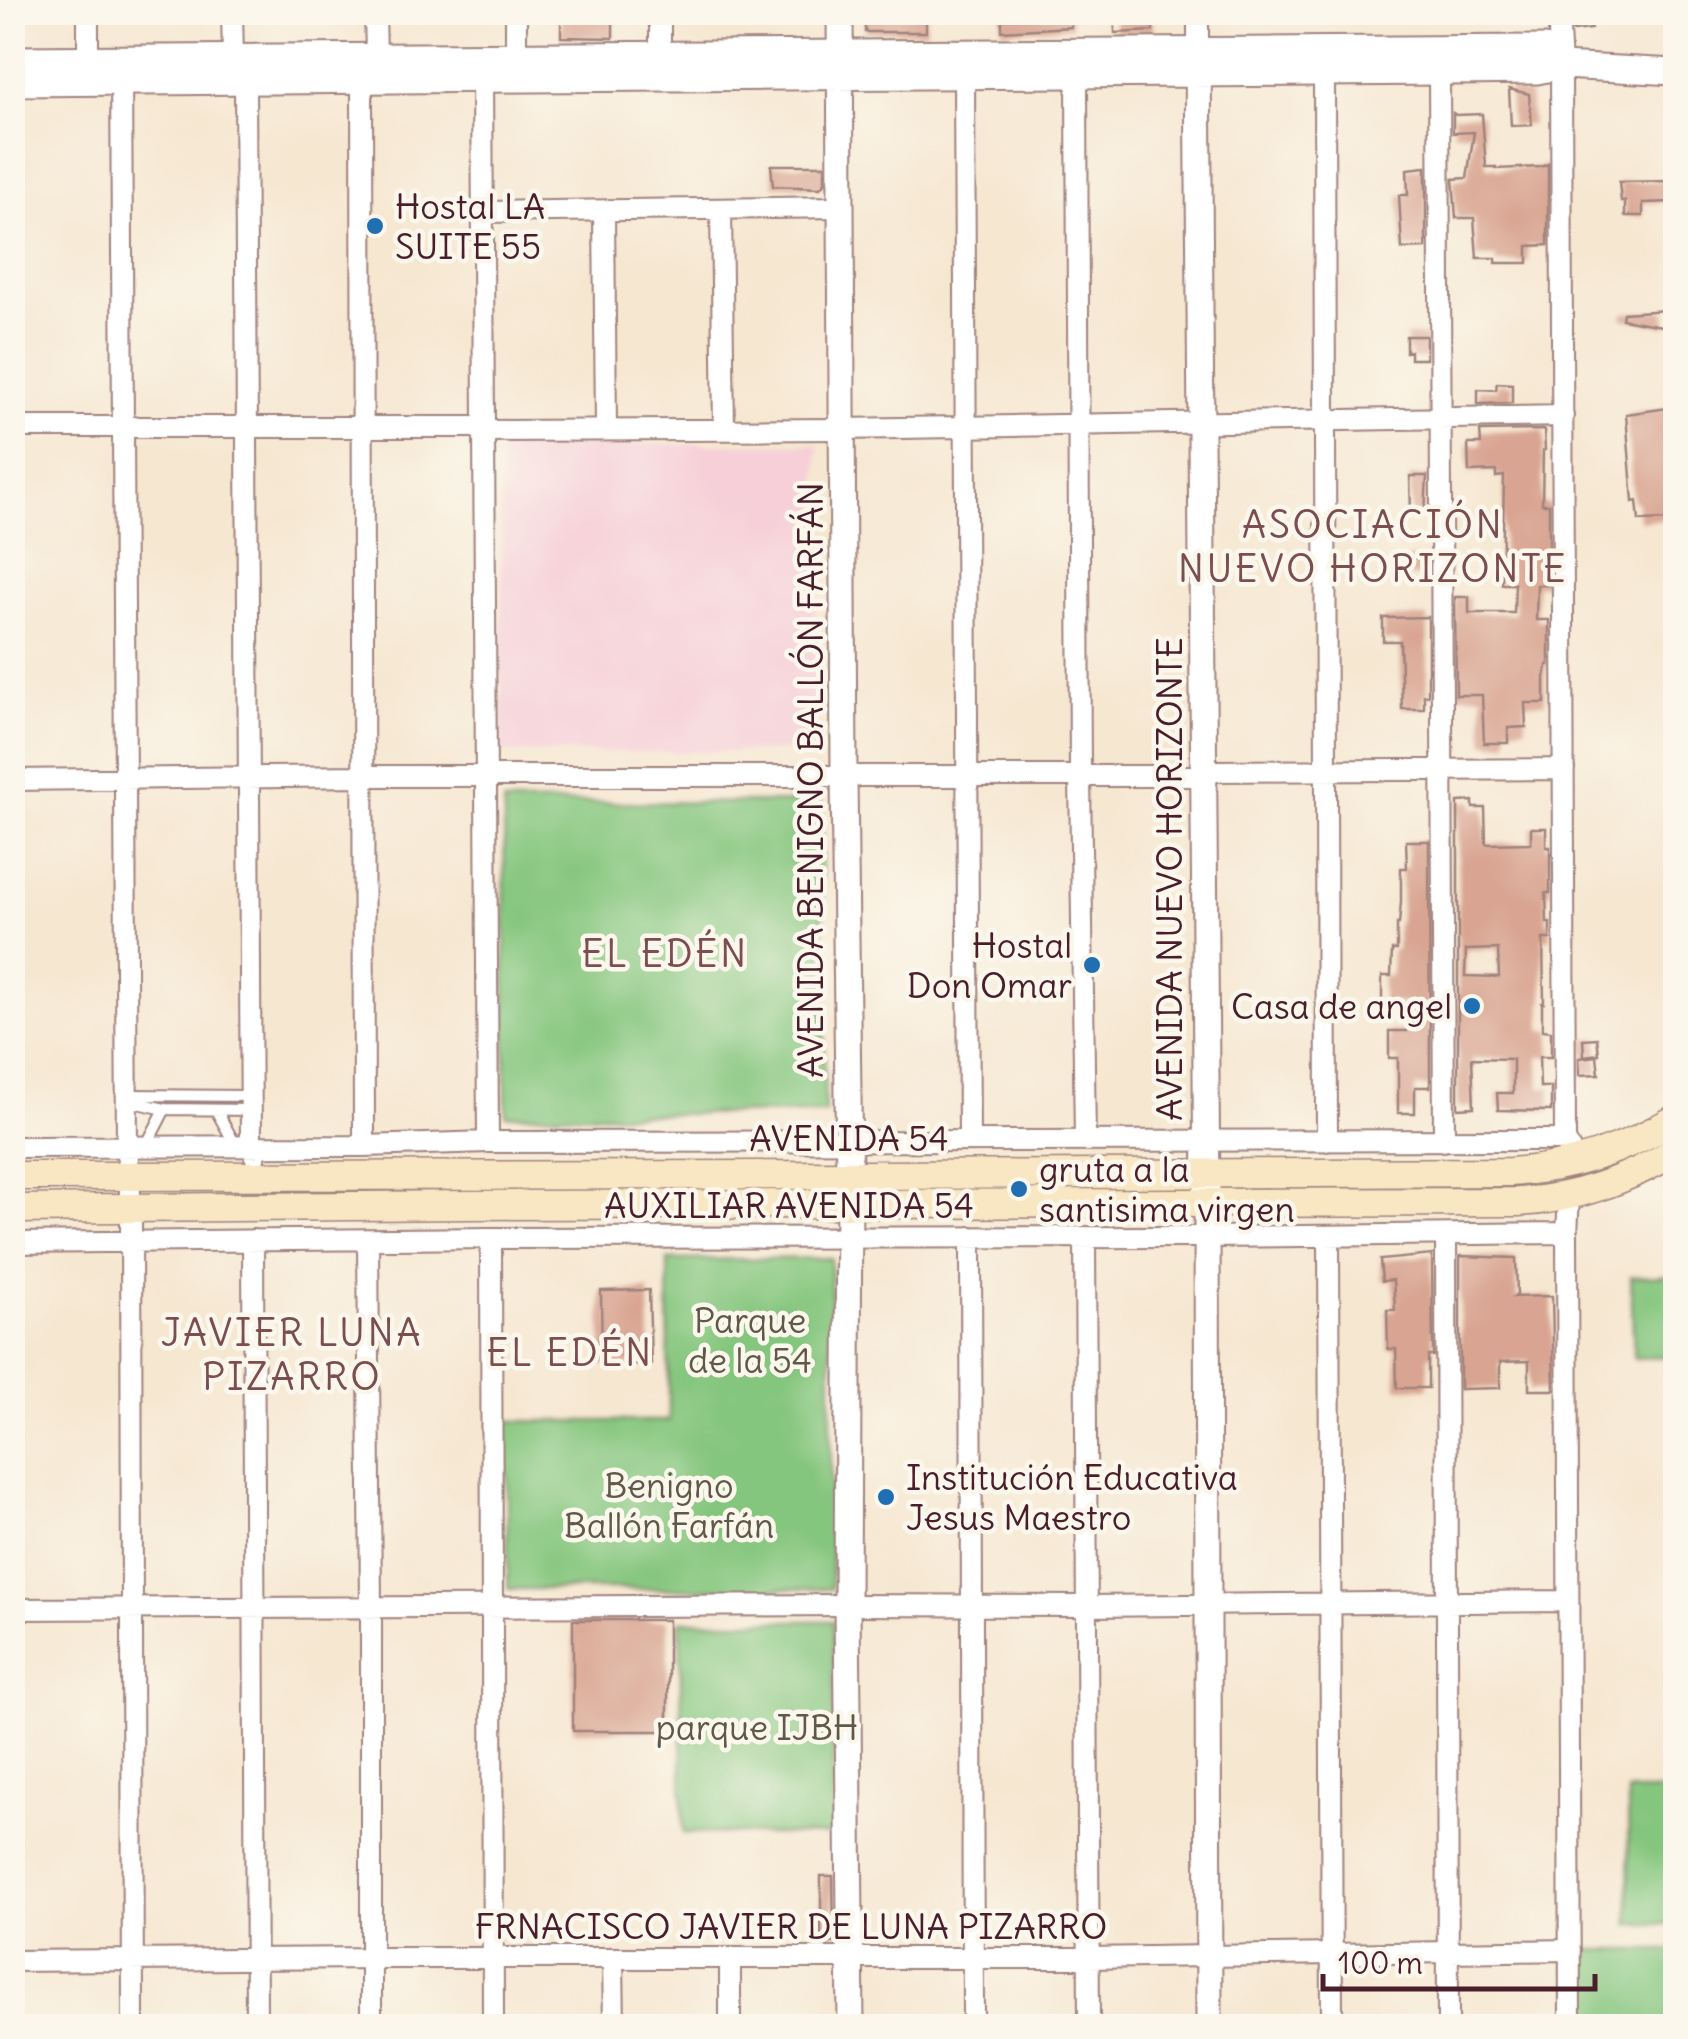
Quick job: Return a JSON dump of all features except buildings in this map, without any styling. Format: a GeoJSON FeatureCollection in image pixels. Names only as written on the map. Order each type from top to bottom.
{"type":"FeatureCollection","features":[{"type":"Feature","properties":{"kind":"main road","name":"AVENIDA 54"},"geometry":{"type":"LineString","coordinates":[[12,1176],[1510,1172],[1571,1152],[1645,1137],[1676,1120]]}},
{"type":"Feature","properties":{"kind":"main road","name":"AVENIDA 54"},"geometry":{"type":"LineString","coordinates":[[12,1209],[1519,1202],[1569,1197],[1613,1183],[1676,1152]]}},
{"type":"Feature","properties":{"kind":"street"},"geometry":{"type":"LineString","coordinates":[[88,12],[88,58]]}},
{"type":"Feature","properties":{"kind":"street"},"geometry":{"type":"LineString","coordinates":[[232,12],[233,57]]}},
{"type":"Feature","properties":{"kind":"street"},"geometry":{"type":"LineString","coordinates":[[376,12],[376,56]]}},
{"type":"Feature","properties":{"kind":"street"},"geometry":{"type":"LineString","coordinates":[[516,12],[516,56]]}},
{"type":"Feature","properties":{"kind":"street"},"geometry":{"type":"LineString","coordinates":[[660,12],[660,55]]}},
{"type":"Feature","properties":{"kind":"street","name":"AVENIDA BENIGNO BALLÓN FARFÁN"},"geometry":{"type":"LineString","coordinates":[[840,12],[849,1176],[850,2026]]}},
{"type":"Feature","properties":{"kind":"street"},"geometry":{"type":"LineString","coordinates":[[1198,12],[1198,50]]}},
{"type":"Feature","properties":{"kind":"street"},"geometry":{"type":"LineString","coordinates":[[12,1147],[488,1142],[1444,1141],[1571,1152],[1558,12]]}},
{"type":"Feature","properties":{"kind":"street"},"geometry":{"type":"LineString","coordinates":[[12,59],[88,58],[121,70],[244,82],[362,81],[482,70],[516,56],[1544,48],[1560,66]]}},
{"type":"Feature","properties":{"kind":"street","name":"AVENIDA NUEVO HORIZONTE"},"geometry":{"type":"LineString","coordinates":[[1198,50],[1206,1238]]}},
{"type":"Feature","properties":{"kind":"street"},"geometry":{"type":"LineString","coordinates":[[12,84],[233,57],[376,56],[482,70],[841,80],[1537,72],[1560,66],[1676,72]]}},
{"type":"Feature","properties":{"kind":"street"},"geometry":{"type":"LineString","coordinates":[[121,70],[128,1098],[136,1147],[130,1176],[134,2026]]}},
{"type":"Feature","properties":{"kind":"street"},"geometry":{"type":"LineString","coordinates":[[482,70],[488,1142]]}},
{"type":"Feature","properties":{"kind":"street"},"geometry":{"type":"LineString","coordinates":[[1440,73],[1444,1141]]}},
{"type":"Feature","properties":{"kind":"street"},"geometry":{"type":"LineString","coordinates":[[1324,75],[1327,1141]]}},
{"type":"Feature","properties":{"kind":"street"},"geometry":{"type":"LineString","coordinates":[[1077,77],[1084,1140]]}},
{"type":"Feature","properties":{"kind":"street"},"geometry":{"type":"LineString","coordinates":[[964,78],[969,1141]]}},
{"type":"Feature","properties":{"kind":"street"},"geometry":{"type":"LineString","coordinates":[[362,81],[364,1146]]}},
{"type":"Feature","properties":{"kind":"street"},"geometry":{"type":"LineString","coordinates":[[244,82],[251,1103],[244,1146],[262,1176]]}},
{"type":"Feature","properties":{"kind":"street"},"geometry":{"type":"LineString","coordinates":[[483,212],[842,207]]}},
{"type":"Feature","properties":{"kind":"street"},"geometry":{"type":"LineString","coordinates":[[721,210],[724,428]]}},
{"type":"Feature","properties":{"kind":"street"},"geometry":{"type":"LineString","coordinates":[[604,211],[606,429]]}},
{"type":"Feature","properties":{"kind":"street"},"geometry":{"type":"LineString","coordinates":[[12,427],[842,429],[1563,416]]}},
{"type":"Feature","properties":{"kind":"street"},"geometry":{"type":"LineString","coordinates":[[12,780],[1203,776],[1216,772],[1564,769]]}},
{"type":"Feature","properties":{"kind":"street"},"geometry":{"type":"LineString","coordinates":[[1569,1197],[1566,1233],[1570,2026]]}},
{"type":"Feature","properties":{"kind":"street","name":"AUXILIAR AVENIDA 54"},"geometry":{"type":"LineString","coordinates":[[12,1243],[1566,1233]]}},
{"type":"Feature","properties":{"kind":"street"},"geometry":{"type":"LineString","coordinates":[[1329,1236],[1332,2026]]}},
{"type":"Feature","properties":{"kind":"street"},"geometry":{"type":"LineString","coordinates":[[1446,1236],[1448,2026]]}},
{"type":"Feature","properties":{"kind":"street"},"geometry":{"type":"LineString","coordinates":[[971,1237],[973,2026]]}},
{"type":"Feature","properties":{"kind":"street"},"geometry":{"type":"LineString","coordinates":[[1085,1237],[1089,2026]]}},
{"type":"Feature","properties":{"kind":"street"},"geometry":{"type":"LineString","coordinates":[[491,1238],[493,2026]]}},
{"type":"Feature","properties":{"kind":"street"},"geometry":{"type":"LineString","coordinates":[[1206,1238],[1210,2026]]}},
{"type":"Feature","properties":{"kind":"street"},"geometry":{"type":"LineString","coordinates":[[253,1240],[256,2026]]}},
{"type":"Feature","properties":{"kind":"street"},"geometry":{"type":"LineString","coordinates":[[368,1240],[371,2026]]}},
{"type":"Feature","properties":{"kind":"street"},"geometry":{"type":"LineString","coordinates":[[12,1609],[1568,1601]]}},
{"type":"Feature","properties":{"kind":"street","name":"FRNACISCO JAVIER DE LUNA PIZARRO"},"geometry":{"type":"LineString","coordinates":[[12,1961],[1089,1958],[1570,1950]]}},
{"type":"Feature","properties":{"kind":"street"},"geometry":{"type":"LineString","coordinates":[[614,1958],[614,2026]]}},
{"type":"Feature","properties":{"kind":"street"},"geometry":{"type":"LineString","coordinates":[[730,1958],[730,2026]]}},
{"type":"Feature","properties":{"kind":"lane"},"geometry":{"type":"LineString","coordinates":[[128,1098],[251,1103]]}},
{"type":"Feature","properties":{"kind":"lane"},"geometry":{"type":"LineString","coordinates":[[128,1098],[165,1109],[216,1110],[251,1103]]}},
{"type":"Feature","properties":{"kind":"lane"},"geometry":{"type":"LineString","coordinates":[[136,1147],[165,1109]]}},
{"type":"Feature","properties":{"kind":"lane"},"geometry":{"type":"LineString","coordinates":[[216,1110],[244,1146]]}},
{"type":"Feature","properties":{"kind":"shaded area"},"geometry":{"type":"Polygon","coordinates":[[[501,444],[818,444],[812,751],[502,753],[501,444]]]}},
{"type":"Feature","properties":{"kind":"green space"},"geometry":{"type":"Polygon","coordinates":[[[821,802],[825,1113],[506,1115],[504,803],[821,802]]]}},
{"type":"Feature","properties":{"kind":"green space"},"geometry":{"type":"Polygon","coordinates":[[[1675,1129],[1675,1141],[1651,1156],[1554,1190],[1314,1193],[1314,1182],[1529,1179],[1675,1129]]]}},
{"type":"Feature","properties":{"kind":"green space"},"geometry":{"type":"Polygon","coordinates":[[[462,1184],[462,1196],[267,1198],[267,1185],[462,1184]]]}},
{"type":"Feature","properties":{"kind":"green space"},"geometry":{"type":"Polygon","coordinates":[[[12,1185],[87,1185],[87,1199],[13,1200],[12,1185]]]}},
{"type":"Feature","properties":{"kind":"green space","name":"Benigno Ballón Farfán"},"geometry":{"type":"Polygon","coordinates":[[[831,1258],[831,1589],[508,1589],[506,1421],[669,1421],[668,1260],[831,1258]]]}},
{"type":"Feature","properties":{"kind":"green space"},"geometry":{"type":"Polygon","coordinates":[[[1675,1276],[1675,1357],[1634,1358],[1631,1277],[1675,1276]]]}},
{"type":"Feature","properties":{"kind":"green space","name":"parque IJBH"},"geometry":{"type":"Polygon","coordinates":[[[680,1621],[833,1621],[834,1835],[683,1833],[680,1621]]]}},
{"type":"Feature","properties":{"kind":"green space"},"geometry":{"type":"Polygon","coordinates":[[[1628,1791],[1675,1791],[1675,1924],[1629,1924],[1628,1791]]]}},
{"type":"Feature","properties":{"kind":"green space"},"geometry":{"type":"Polygon","coordinates":[[[1585,1950],[1675,1950],[1675,2026],[1585,2026],[1585,1950]]]}},
{"type":"Feature","properties":{"kind":"place","name":"Hostal LA SUITE 55"},"geometry":{"type":"Point","coordinates":[375,226]}},
{"type":"Feature","properties":{"kind":"place","name":"Hostal Don Omar"},"geometry":{"type":"Point","coordinates":[1092,965]}},
{"type":"Feature","properties":{"kind":"place","name":"Casa de angel"},"geometry":{"type":"Point","coordinates":[1472,1006]}},
{"type":"Feature","properties":{"kind":"place","name":"gruta a la santisima virgen"},"geometry":{"type":"Point","coordinates":[1019,1189]}},
{"type":"Feature","properties":{"kind":"place","name":"Institución Educativa Jesus Maestro"},"geometry":{"type":"Point","coordinates":[886,1497]}},
{"type":"Feature","properties":{"kind":"district","name":"ASOCIACIÓN NUEVO HORIZONTE"},"geometry":{"type":"Point","coordinates":[1373,546]}},
{"type":"Feature","properties":{"kind":"district","name":"EL EDÉN"},"geometry":{"type":"Point","coordinates":[665,953]}},
{"type":"Feature","properties":{"kind":"district","name":"EL EDÉN"},"geometry":{"type":"Point","coordinates":[570,1352]}},
{"type":"Feature","properties":{"kind":"district","name":"JAVIER LUNA PIZARRO"},"geometry":{"type":"Point","coordinates":[292,1354]}},
{"type":"Feature","properties":{"kind":"park label","name":"Parque de la 54"},"geometry":{"type":"Point","coordinates":[750,1340]}}]}
